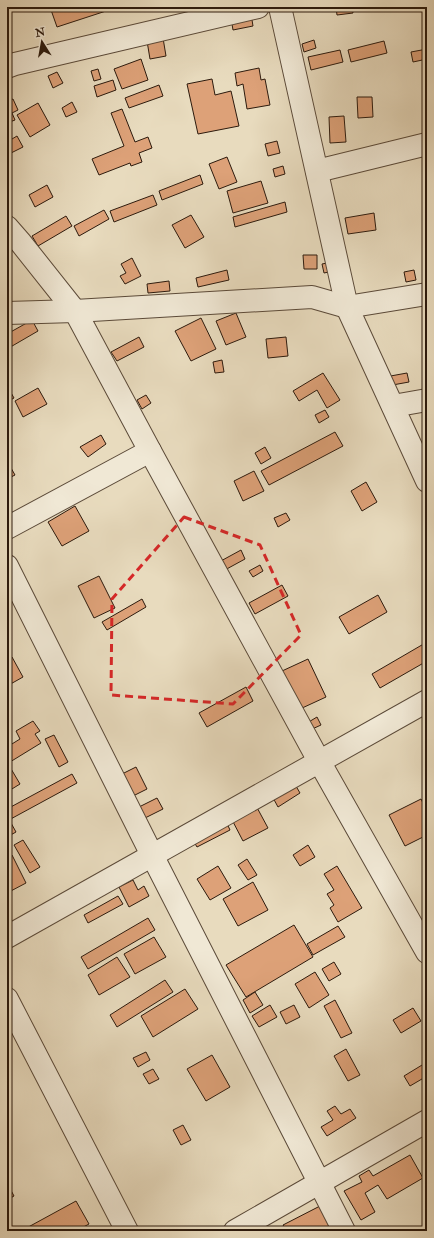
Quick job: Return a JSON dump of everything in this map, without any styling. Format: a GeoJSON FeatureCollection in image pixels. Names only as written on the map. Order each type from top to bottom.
{"type":"FeatureCollection","features":[{"type":"Feature","properties":{"kind":"street"},"geometry":{"type":"LineString","coordinates":[[7,67],[258,7]]}},
{"type":"Feature","properties":{"kind":"street"},"geometry":{"type":"LineString","coordinates":[[280,7],[347,307],[427,481]]}},
{"type":"Feature","properties":{"kind":"street"},"geometry":{"type":"LineString","coordinates":[[317,171],[427,144]]}},
{"type":"Feature","properties":{"kind":"street"},"geometry":{"type":"LineString","coordinates":[[7,227],[75,311],[319,761],[427,952]]}},
{"type":"Feature","properties":{"kind":"street"},"geometry":{"type":"LineString","coordinates":[[7,313],[75,311],[312,297],[347,307],[427,294]]}},
{"type":"Feature","properties":{"kind":"street"},"geometry":{"type":"LineString","coordinates":[[393,406],[427,400]]}},
{"type":"Feature","properties":{"kind":"street"},"geometry":{"type":"LineString","coordinates":[[7,528],[150,451]]}},
{"type":"Feature","properties":{"kind":"street"},"geometry":{"type":"LineString","coordinates":[[7,566],[152,855],[344,1231]]}},
{"type":"Feature","properties":{"kind":"street"},"geometry":{"type":"LineString","coordinates":[[7,937],[427,701]]}},
{"type":"Feature","properties":{"kind":"street"},"geometry":{"type":"LineString","coordinates":[[7,999],[127,1231]]}},
{"type":"Feature","properties":{"kind":"street"},"geometry":{"type":"LineString","coordinates":[[234,1231],[427,1121]]}},
{"type":"Feature","properties":{"kind":"highlighted area"},"geometry":{"type":"Polygon","coordinates":[[[184,517],[260,545],[301,635],[233,704],[111,695],[112,599],[184,517]]]}},
{"type":"Feature","properties":{"kind":"building"},"geometry":{"type":"Polygon","coordinates":[[[7,7],[21,7],[7,12],[7,7]]]}},
{"type":"Feature","properties":{"kind":"building"},"geometry":{"type":"Polygon","coordinates":[[[50,7],[105,7],[106,11],[57,27],[50,7]]]}},
{"type":"Feature","properties":{"kind":"building"},"geometry":{"type":"Polygon","coordinates":[[[336,7],[352,7],[353,13],[337,15],[336,7]]]}},
{"type":"Feature","properties":{"kind":"building"},"geometry":{"type":"Polygon","coordinates":[[[251,14],[253,26],[233,30],[231,18],[251,14]]]}},
{"type":"Feature","properties":{"kind":"building"},"geometry":{"type":"Polygon","coordinates":[[[162,32],[166,56],[150,59],[146,35],[162,32]]]}},
{"type":"Feature","properties":{"kind":"building"},"geometry":{"type":"Polygon","coordinates":[[[314,40],[316,48],[304,52],[302,44],[314,40]]]}},
{"type":"Feature","properties":{"kind":"building"},"geometry":{"type":"Polygon","coordinates":[[[384,41],[387,53],[351,62],[348,50],[384,41]]]}},
{"type":"Feature","properties":{"kind":"building"},"geometry":{"type":"Polygon","coordinates":[[[427,49],[427,59],[413,62],[411,52],[427,49]]]}},
{"type":"Feature","properties":{"kind":"building"},"geometry":{"type":"Polygon","coordinates":[[[340,50],[343,62],[311,70],[308,57],[340,50]]]}},
{"type":"Feature","properties":{"kind":"building"},"geometry":{"type":"Polygon","coordinates":[[[141,59],[148,80],[122,89],[114,69],[141,59]]]}},
{"type":"Feature","properties":{"kind":"building"},"geometry":{"type":"Polygon","coordinates":[[[259,68],[261,80],[265,79],[270,105],[247,109],[243,84],[237,86],[235,73],[259,68]]]}},
{"type":"Feature","properties":{"kind":"building"},"geometry":{"type":"Polygon","coordinates":[[[98,69],[101,79],[94,81],[91,71],[98,69]]]}},
{"type":"Feature","properties":{"kind":"building"},"geometry":{"type":"Polygon","coordinates":[[[57,72],[63,83],[53,88],[48,76],[57,72]]]}},
{"type":"Feature","properties":{"kind":"building"},"geometry":{"type":"Polygon","coordinates":[[[212,79],[215,95],[231,91],[239,126],[198,134],[187,84],[212,79]]]}},
{"type":"Feature","properties":{"kind":"building"},"geometry":{"type":"Polygon","coordinates":[[[113,80],[116,90],[97,97],[94,86],[113,80]]]}},
{"type":"Feature","properties":{"kind":"building"},"geometry":{"type":"Polygon","coordinates":[[[159,85],[163,96],[129,108],[125,98],[159,85]]]}},
{"type":"Feature","properties":{"kind":"building"},"geometry":{"type":"Polygon","coordinates":[[[357,97],[372,97],[373,117],[358,118],[357,97]]]}},
{"type":"Feature","properties":{"kind":"building"},"geometry":{"type":"Polygon","coordinates":[[[13,99],[18,110],[12,113],[15,120],[7,123],[7,101],[13,99]]]}},
{"type":"Feature","properties":{"kind":"building"},"geometry":{"type":"Polygon","coordinates":[[[72,102],[77,112],[66,117],[62,108],[72,102]]]}},
{"type":"Feature","properties":{"kind":"building"},"geometry":{"type":"Polygon","coordinates":[[[38,103],[50,125],[30,137],[17,115],[38,103]]]}},
{"type":"Feature","properties":{"kind":"building"},"geometry":{"type":"Polygon","coordinates":[[[122,109],[135,142],[148,137],[152,148],[139,153],[142,162],[131,166],[130,163],[99,175],[92,159],[124,146],[111,113],[122,109]]]}},
{"type":"Feature","properties":{"kind":"building"},"geometry":{"type":"Polygon","coordinates":[[[344,116],[346,142],[330,143],[329,117],[344,116]]]}},
{"type":"Feature","properties":{"kind":"building"},"geometry":{"type":"Polygon","coordinates":[[[17,136],[23,147],[7,155],[7,142],[17,136]]]}},
{"type":"Feature","properties":{"kind":"building"},"geometry":{"type":"Polygon","coordinates":[[[277,141],[280,153],[268,156],[265,144],[277,141]]]}},
{"type":"Feature","properties":{"kind":"building"},"geometry":{"type":"Polygon","coordinates":[[[227,157],[237,182],[219,189],[209,164],[227,157]]]}},
{"type":"Feature","properties":{"kind":"building"},"geometry":{"type":"Polygon","coordinates":[[[283,166],[285,174],[275,177],[273,169],[283,166]]]}},
{"type":"Feature","properties":{"kind":"building"},"geometry":{"type":"Polygon","coordinates":[[[200,175],[203,184],[162,200],[159,191],[200,175]]]}},
{"type":"Feature","properties":{"kind":"building"},"geometry":{"type":"Polygon","coordinates":[[[261,181],[268,203],[233,213],[227,191],[261,181]]]}},
{"type":"Feature","properties":{"kind":"building"},"geometry":{"type":"Polygon","coordinates":[[[47,185],[53,197],[35,207],[29,195],[47,185]]]}},
{"type":"Feature","properties":{"kind":"building"},"geometry":{"type":"Polygon","coordinates":[[[153,195],[157,205],[114,222],[110,211],[153,195]]]}},
{"type":"Feature","properties":{"kind":"building"},"geometry":{"type":"Polygon","coordinates":[[[285,202],[287,212],[235,227],[233,217],[285,202]]]}},
{"type":"Feature","properties":{"kind":"building"},"geometry":{"type":"Polygon","coordinates":[[[104,210],[109,219],[79,236],[74,226],[104,210]]]}},
{"type":"Feature","properties":{"kind":"building"},"geometry":{"type":"Polygon","coordinates":[[[374,213],[376,230],[348,234],[345,218],[374,213]]]}},
{"type":"Feature","properties":{"kind":"building"},"geometry":{"type":"Polygon","coordinates":[[[191,215],[204,237],[185,248],[172,225],[191,215]]]}},
{"type":"Feature","properties":{"kind":"building"},"geometry":{"type":"Polygon","coordinates":[[[66,216],[72,226],[38,246],[32,236],[66,216]]]}},
{"type":"Feature","properties":{"kind":"building"},"geometry":{"type":"Polygon","coordinates":[[[303,255],[317,255],[317,269],[304,269],[303,255]]]}},
{"type":"Feature","properties":{"kind":"building"},"geometry":{"type":"Polygon","coordinates":[[[132,258],[141,276],[125,284],[120,276],[126,273],[121,264],[132,258]]]}},
{"type":"Feature","properties":{"kind":"building"},"geometry":{"type":"Polygon","coordinates":[[[332,262],[333,271],[324,273],[322,264],[332,262]]]}},
{"type":"Feature","properties":{"kind":"building"},"geometry":{"type":"Polygon","coordinates":[[[227,270],[229,280],[198,287],[196,278],[227,270]]]}},
{"type":"Feature","properties":{"kind":"building"},"geometry":{"type":"Polygon","coordinates":[[[414,270],[416,280],[406,282],[404,272],[414,270]]]}},
{"type":"Feature","properties":{"kind":"building"},"geometry":{"type":"Polygon","coordinates":[[[169,281],[170,291],[148,293],[147,284],[169,281]]]}},
{"type":"Feature","properties":{"kind":"building"},"geometry":{"type":"Polygon","coordinates":[[[236,313],[246,337],[226,345],[216,321],[236,313]]]}},
{"type":"Feature","properties":{"kind":"building"},"geometry":{"type":"Polygon","coordinates":[[[201,318],[216,349],[191,361],[175,331],[201,318]]]}},
{"type":"Feature","properties":{"kind":"building"},"geometry":{"type":"Polygon","coordinates":[[[32,320],[38,331],[7,349],[7,334],[32,320]]]}},
{"type":"Feature","properties":{"kind":"building"},"geometry":{"type":"Polygon","coordinates":[[[139,337],[144,347],[117,361],[111,352],[139,337]]]}},
{"type":"Feature","properties":{"kind":"building"},"geometry":{"type":"Polygon","coordinates":[[[286,337],[288,356],[268,358],[266,339],[286,337]]]}},
{"type":"Feature","properties":{"kind":"building"},"geometry":{"type":"Polygon","coordinates":[[[222,360],[224,372],[215,373],[213,362],[222,360]]]}},
{"type":"Feature","properties":{"kind":"building"},"geometry":{"type":"Polygon","coordinates":[[[323,373],[340,400],[327,408],[317,390],[299,401],[293,391],[323,373]]]}},
{"type":"Feature","properties":{"kind":"building"},"geometry":{"type":"Polygon","coordinates":[[[407,373],[409,382],[387,386],[385,377],[407,373]]]}},
{"type":"Feature","properties":{"kind":"building"},"geometry":{"type":"Polygon","coordinates":[[[38,388],[47,404],[23,417],[15,401],[38,388]]]}},
{"type":"Feature","properties":{"kind":"building"},"geometry":{"type":"Polygon","coordinates":[[[10,391],[14,398],[7,402],[7,393],[10,391]]]}},
{"type":"Feature","properties":{"kind":"building"},"geometry":{"type":"Polygon","coordinates":[[[146,395],[151,403],[142,409],[137,400],[146,395]]]}},
{"type":"Feature","properties":{"kind":"building"},"geometry":{"type":"Polygon","coordinates":[[[325,410],[329,417],[319,423],[315,415],[325,410]]]}},
{"type":"Feature","properties":{"kind":"building"},"geometry":{"type":"Polygon","coordinates":[[[335,432],[343,446],[269,485],[261,471],[335,432]]]}},
{"type":"Feature","properties":{"kind":"building"},"geometry":{"type":"Polygon","coordinates":[[[101,435],[106,444],[88,457],[80,447],[101,435]]]}},
{"type":"Feature","properties":{"kind":"building"},"geometry":{"type":"Polygon","coordinates":[[[265,447],[271,458],[261,464],[255,453],[265,447]]]}},
{"type":"Feature","properties":{"kind":"building"},"geometry":{"type":"Polygon","coordinates":[[[7,461],[15,475],[7,479],[7,461]]]}},
{"type":"Feature","properties":{"kind":"building"},"geometry":{"type":"Polygon","coordinates":[[[254,471],[264,491],[243,501],[234,481],[254,471]]]}},
{"type":"Feature","properties":{"kind":"building"},"geometry":{"type":"Polygon","coordinates":[[[366,482],[377,502],[362,511],[351,491],[366,482]]]}},
{"type":"Feature","properties":{"kind":"building"},"geometry":{"type":"Polygon","coordinates":[[[75,506],[89,531],[62,546],[48,522],[75,506]]]}},
{"type":"Feature","properties":{"kind":"building"},"geometry":{"type":"Polygon","coordinates":[[[286,513],[290,520],[278,527],[274,518],[286,513]]]}},
{"type":"Feature","properties":{"kind":"building"},"geometry":{"type":"Polygon","coordinates":[[[241,550],[245,559],[223,571],[219,562],[241,550]]]}},
{"type":"Feature","properties":{"kind":"building"},"geometry":{"type":"Polygon","coordinates":[[[260,565],[263,571],[253,577],[249,571],[260,565]]]}},
{"type":"Feature","properties":{"kind":"building"},"geometry":{"type":"Polygon","coordinates":[[[99,576],[115,608],[94,618],[78,586],[99,576]]]}},
{"type":"Feature","properties":{"kind":"building"},"geometry":{"type":"Polygon","coordinates":[[[282,585],[288,596],[255,614],[249,603],[282,585]]]}},
{"type":"Feature","properties":{"kind":"building"},"geometry":{"type":"Polygon","coordinates":[[[378,595],[387,612],[349,634],[339,617],[378,595]]]}},
{"type":"Feature","properties":{"kind":"building"},"geometry":{"type":"Polygon","coordinates":[[[142,599],[146,607],[107,630],[102,622],[142,599]]]}},
{"type":"Feature","properties":{"kind":"building"},"geometry":{"type":"Polygon","coordinates":[[[427,642],[427,661],[380,688],[372,674],[427,642]]]}},
{"type":"Feature","properties":{"kind":"building"},"geometry":{"type":"Polygon","coordinates":[[[12,657],[23,677],[7,686],[7,659],[12,657]]]}},
{"type":"Feature","properties":{"kind":"building"},"geometry":{"type":"Polygon","coordinates":[[[308,659],[326,697],[300,709],[282,671],[308,659]]]}},
{"type":"Feature","properties":{"kind":"building"},"geometry":{"type":"Polygon","coordinates":[[[246,687],[253,701],[207,727],[199,713],[246,687]]]}},
{"type":"Feature","properties":{"kind":"building"},"geometry":{"type":"Polygon","coordinates":[[[317,717],[321,725],[310,730],[307,723],[317,717]]]}},
{"type":"Feature","properties":{"kind":"building"},"geometry":{"type":"Polygon","coordinates":[[[33,721],[40,731],[35,734],[41,743],[10,762],[7,756],[7,747],[20,739],[16,731],[33,721]]]}},
{"type":"Feature","properties":{"kind":"building"},"geometry":{"type":"Polygon","coordinates":[[[54,735],[68,762],[59,767],[45,739],[54,735]]]}},
{"type":"Feature","properties":{"kind":"building"},"geometry":{"type":"Polygon","coordinates":[[[7,762],[20,784],[7,792],[7,762]]]}},
{"type":"Feature","properties":{"kind":"building"},"geometry":{"type":"Polygon","coordinates":[[[136,767],[147,789],[127,799],[116,777],[136,767]]]}},
{"type":"Feature","properties":{"kind":"building"},"geometry":{"type":"Polygon","coordinates":[[[72,774],[77,783],[7,821],[7,809],[72,774]]]}},
{"type":"Feature","properties":{"kind":"building"},"geometry":{"type":"Polygon","coordinates":[[[293,781],[300,793],[278,807],[271,794],[293,781]]]}},
{"type":"Feature","properties":{"kind":"building"},"geometry":{"type":"Polygon","coordinates":[[[157,798],[163,809],[141,820],[135,809],[157,798]]]}},
{"type":"Feature","properties":{"kind":"building"},"geometry":{"type":"Polygon","coordinates":[[[421,799],[427,811],[427,835],[405,846],[389,815],[421,799]]]}},
{"type":"Feature","properties":{"kind":"building"},"geometry":{"type":"Polygon","coordinates":[[[254,802],[268,828],[243,841],[230,816],[254,802]]]}},
{"type":"Feature","properties":{"kind":"building"},"geometry":{"type":"Polygon","coordinates":[[[224,817],[230,830],[197,847],[190,835],[224,817]]]}},
{"type":"Feature","properties":{"kind":"building"},"geometry":{"type":"Polygon","coordinates":[[[11,823],[16,832],[7,837],[7,825],[11,823]]]}},
{"type":"Feature","properties":{"kind":"building"},"geometry":{"type":"Polygon","coordinates":[[[23,840],[40,867],[30,873],[14,845],[23,840]]]}},
{"type":"Feature","properties":{"kind":"building"},"geometry":{"type":"Polygon","coordinates":[[[308,845],[315,857],[300,866],[293,855],[308,845]]]}},
{"type":"Feature","properties":{"kind":"building"},"geometry":{"type":"Polygon","coordinates":[[[12,855],[26,883],[7,893],[7,857],[12,855]]]}},
{"type":"Feature","properties":{"kind":"building"},"geometry":{"type":"Polygon","coordinates":[[[247,859],[257,875],[248,880],[238,865],[247,859]]]}},
{"type":"Feature","properties":{"kind":"building"},"geometry":{"type":"Polygon","coordinates":[[[218,866],[231,888],[210,900],[197,879],[218,866]]]}},
{"type":"Feature","properties":{"kind":"building"},"geometry":{"type":"Polygon","coordinates":[[[337,866],[362,908],[338,922],[330,908],[334,905],[327,894],[334,890],[324,874],[337,866]]]}},
{"type":"Feature","properties":{"kind":"building"},"geometry":{"type":"Polygon","coordinates":[[[133,880],[138,890],[144,886],[149,896],[129,907],[119,887],[133,880]]]}},
{"type":"Feature","properties":{"kind":"building"},"geometry":{"type":"Polygon","coordinates":[[[253,882],[268,910],[238,926],[223,899],[253,882]]]}},
{"type":"Feature","properties":{"kind":"building"},"geometry":{"type":"Polygon","coordinates":[[[118,896],[123,904],[88,923],[84,915],[118,896]]]}},
{"type":"Feature","properties":{"kind":"building"},"geometry":{"type":"Polygon","coordinates":[[[148,918],[155,930],[88,969],[81,957],[148,918]]]}},
{"type":"Feature","properties":{"kind":"building"},"geometry":{"type":"Polygon","coordinates":[[[294,925],[313,957],[246,997],[226,965],[294,925]]]}},
{"type":"Feature","properties":{"kind":"building"},"geometry":{"type":"Polygon","coordinates":[[[338,926],[345,937],[313,955],[307,944],[338,926]]]}},
{"type":"Feature","properties":{"kind":"building"},"geometry":{"type":"Polygon","coordinates":[[[154,937],[166,957],[135,974],[124,954],[154,937]]]}},
{"type":"Feature","properties":{"kind":"building"},"geometry":{"type":"Polygon","coordinates":[[[117,957],[130,977],[99,995],[88,975],[117,957]]]}},
{"type":"Feature","properties":{"kind":"building"},"geometry":{"type":"Polygon","coordinates":[[[334,962],[341,974],[329,981],[322,969],[334,962]]]}},
{"type":"Feature","properties":{"kind":"building"},"geometry":{"type":"Polygon","coordinates":[[[315,972],[329,995],[309,1008],[295,984],[315,972]]]}},
{"type":"Feature","properties":{"kind":"building"},"geometry":{"type":"Polygon","coordinates":[[[165,980],[173,992],[117,1027],[110,1015],[165,980]]]}},
{"type":"Feature","properties":{"kind":"building"},"geometry":{"type":"Polygon","coordinates":[[[185,989],[198,1009],[153,1037],[141,1016],[185,989]]]}},
{"type":"Feature","properties":{"kind":"building"},"geometry":{"type":"Polygon","coordinates":[[[255,992],[263,1005],[250,1013],[243,1000],[255,992]]]}},
{"type":"Feature","properties":{"kind":"building"},"geometry":{"type":"Polygon","coordinates":[[[335,1000],[352,1033],[341,1038],[324,1006],[335,1000]]]}},
{"type":"Feature","properties":{"kind":"building"},"geometry":{"type":"Polygon","coordinates":[[[270,1005],[277,1017],[259,1027],[252,1016],[270,1005]]]}},
{"type":"Feature","properties":{"kind":"building"},"geometry":{"type":"Polygon","coordinates":[[[294,1005],[300,1017],[286,1024],[280,1012],[294,1005]]]}},
{"type":"Feature","properties":{"kind":"building"},"geometry":{"type":"Polygon","coordinates":[[[413,1008],[421,1021],[401,1033],[393,1020],[413,1008]]]}},
{"type":"Feature","properties":{"kind":"building"},"geometry":{"type":"Polygon","coordinates":[[[346,1049],[360,1075],[348,1081],[334,1056],[346,1049]]]}},
{"type":"Feature","properties":{"kind":"building"},"geometry":{"type":"Polygon","coordinates":[[[146,1052],[150,1060],[138,1067],[133,1058],[146,1052]]]}},
{"type":"Feature","properties":{"kind":"building"},"geometry":{"type":"Polygon","coordinates":[[[212,1055],[230,1087],[206,1101],[187,1069],[212,1055]]]}},
{"type":"Feature","properties":{"kind":"building"},"geometry":{"type":"Polygon","coordinates":[[[427,1062],[427,1076],[410,1086],[404,1076],[427,1062]]]}},
{"type":"Feature","properties":{"kind":"building"},"geometry":{"type":"Polygon","coordinates":[[[153,1069],[159,1079],[149,1084],[143,1074],[153,1069]]]}},
{"type":"Feature","properties":{"kind":"building"},"geometry":{"type":"Polygon","coordinates":[[[335,1106],[341,1114],[350,1109],[356,1118],[327,1136],[321,1127],[333,1120],[327,1111],[335,1106]]]}},
{"type":"Feature","properties":{"kind":"building"},"geometry":{"type":"Polygon","coordinates":[[[183,1125],[191,1140],[181,1145],[173,1130],[183,1125]]]}},
{"type":"Feature","properties":{"kind":"building"},"geometry":{"type":"Polygon","coordinates":[[[410,1155],[423,1178],[387,1199],[378,1185],[365,1193],[375,1212],[361,1220],[344,1191],[362,1182],[359,1176],[369,1170],[373,1176],[410,1155]]]}},
{"type":"Feature","properties":{"kind":"building"},"geometry":{"type":"Polygon","coordinates":[[[7,1183],[14,1196],[7,1200],[7,1183]]]}},
{"type":"Feature","properties":{"kind":"building"},"geometry":{"type":"Polygon","coordinates":[[[76,1201],[89,1224],[76,1231],[21,1231],[76,1201]]]}},
{"type":"Feature","properties":{"kind":"building"},"geometry":{"type":"Polygon","coordinates":[[[320,1206],[331,1229],[326,1231],[287,1231],[283,1225],[320,1206]]]}}]}
